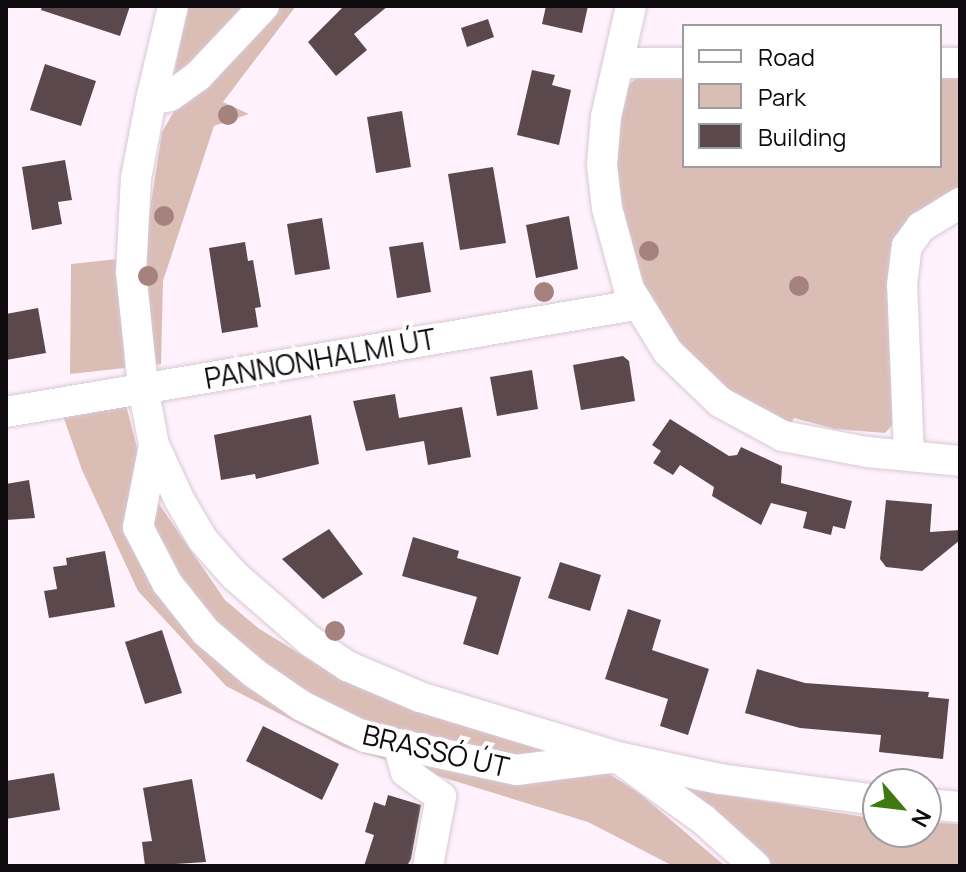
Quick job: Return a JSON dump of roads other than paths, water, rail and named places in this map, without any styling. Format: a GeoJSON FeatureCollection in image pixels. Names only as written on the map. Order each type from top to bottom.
{"type":"FeatureCollection","features":[{"type":"Feature","properties":{"kind":"street","name":"BRASSÓ ÚT"},"geometry":{"type":"LineString","coordinates":[[173,6],[151,100],[133,208],[131,272],[143,387],[154,445],[203,540],[246,587],[310,641],[379,682],[617,757],[704,820],[755,866]]}},
{"type":"Feature","properties":{"kind":"street"},"geometry":{"type":"LineString","coordinates":[[151,100],[170,96],[198,76],[264,6]]}},
{"type":"Feature","properties":{"kind":"street"},"geometry":{"type":"LineString","coordinates":[[631,6],[602,165],[613,233],[635,305],[693,380],[748,421],[814,444],[960,461]]}},
{"type":"Feature","properties":{"kind":"street"},"geometry":{"type":"LineString","coordinates":[[619,63],[682,63]]}},
{"type":"Feature","properties":{"kind":"street"},"geometry":{"type":"LineString","coordinates":[[909,456],[904,261],[921,227],[960,203]]}},
{"type":"Feature","properties":{"kind":"street","name":"PANNONHALMI ÚT"},"geometry":{"type":"LineString","coordinates":[[6,412],[635,305]]}},
{"type":"Feature","properties":{"kind":"street","name":"BRASSÓ ÚT"},"geometry":{"type":"LineString","coordinates":[[154,445],[138,527],[167,583],[206,632],[302,706],[365,737],[516,770],[617,757]]}},
{"type":"Feature","properties":{"kind":"street"},"geometry":{"type":"LineString","coordinates":[[398,744],[406,772],[441,797],[428,866]]}},
{"type":"Feature","properties":{"kind":"street"},"geometry":{"type":"LineString","coordinates":[[617,757],[720,779],[862,798]]}}]}
